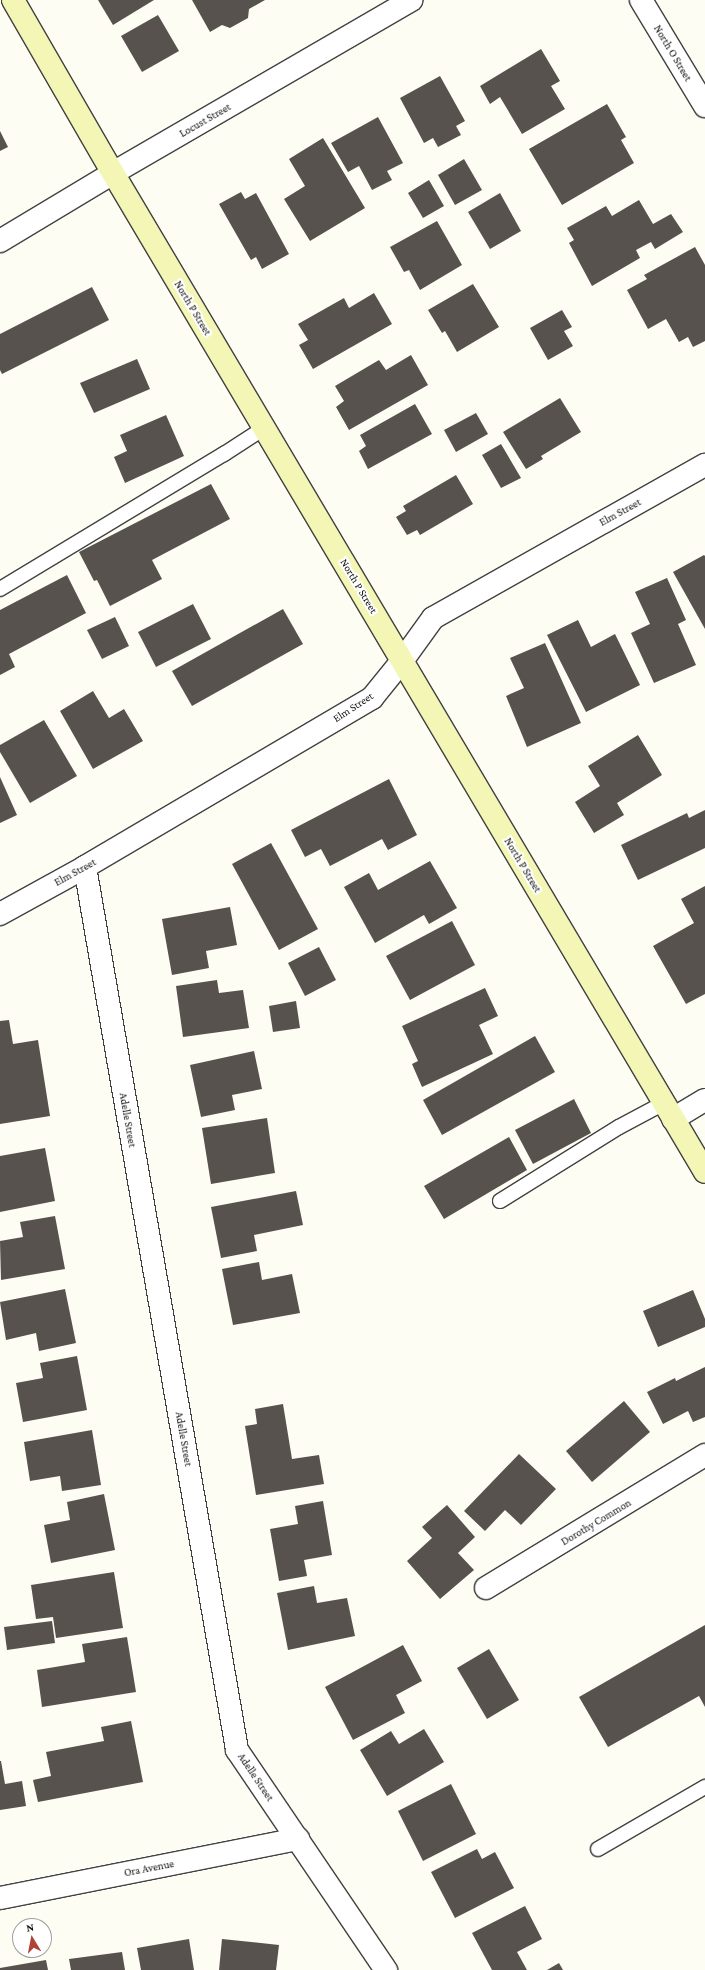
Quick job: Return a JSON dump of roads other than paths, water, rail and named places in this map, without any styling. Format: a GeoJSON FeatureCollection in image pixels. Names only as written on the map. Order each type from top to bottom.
{"type":"FeatureCollection","features":[{"type":"Feature","properties":{"kind":"street","name":"North P Street"},"geometry":{"type":"LineString","coordinates":[[13,0],[113,173],[705,1172]]}},
{"type":"Feature","properties":{"kind":"street","name":"Locust Street"},"geometry":{"type":"LineString","coordinates":[[0,241],[113,173],[411,0]]}},
{"type":"Feature","properties":{"kind":"street","name":"North O Street"},"geometry":{"type":"LineString","coordinates":[[641,0],[705,106]]}},
{"type":"Feature","properties":{"kind":"street","name":"Elm Street"},"geometry":{"type":"LineString","coordinates":[[0,914],[84,867],[372,698],[402,661],[433,618],[705,464]]}},
{"type":"Feature","properties":{"kind":"street","name":"Adelle Street"},"geometry":{"type":"LineString","coordinates":[[84,867],[237,1750],[386,1970]]}},
{"type":"Feature","properties":{"kind":"street"},"geometry":{"type":"LineString","coordinates":[[669,1111],[705,1100]]}},
{"type":"Feature","properties":{"kind":"street","name":"Dorothy Common"},"geometry":{"type":"LineString","coordinates":[[486,1588],[705,1455]]}},
{"type":"Feature","properties":{"kind":"street","name":"Ora Avenue"},"geometry":{"type":"LineString","coordinates":[[0,1898],[298,1839]]}},
{"type":"Feature","properties":{"kind":"lane"},"geometry":{"type":"LineString","coordinates":[[0,589],[224,454],[264,428]]}},
{"type":"Feature","properties":{"kind":"lane"},"geometry":{"type":"LineString","coordinates":[[500,1201],[619,1127],[669,1111]]}},
{"type":"Feature","properties":{"kind":"lane"},"geometry":{"type":"LineString","coordinates":[[598,1849],[705,1787]]}}]}
